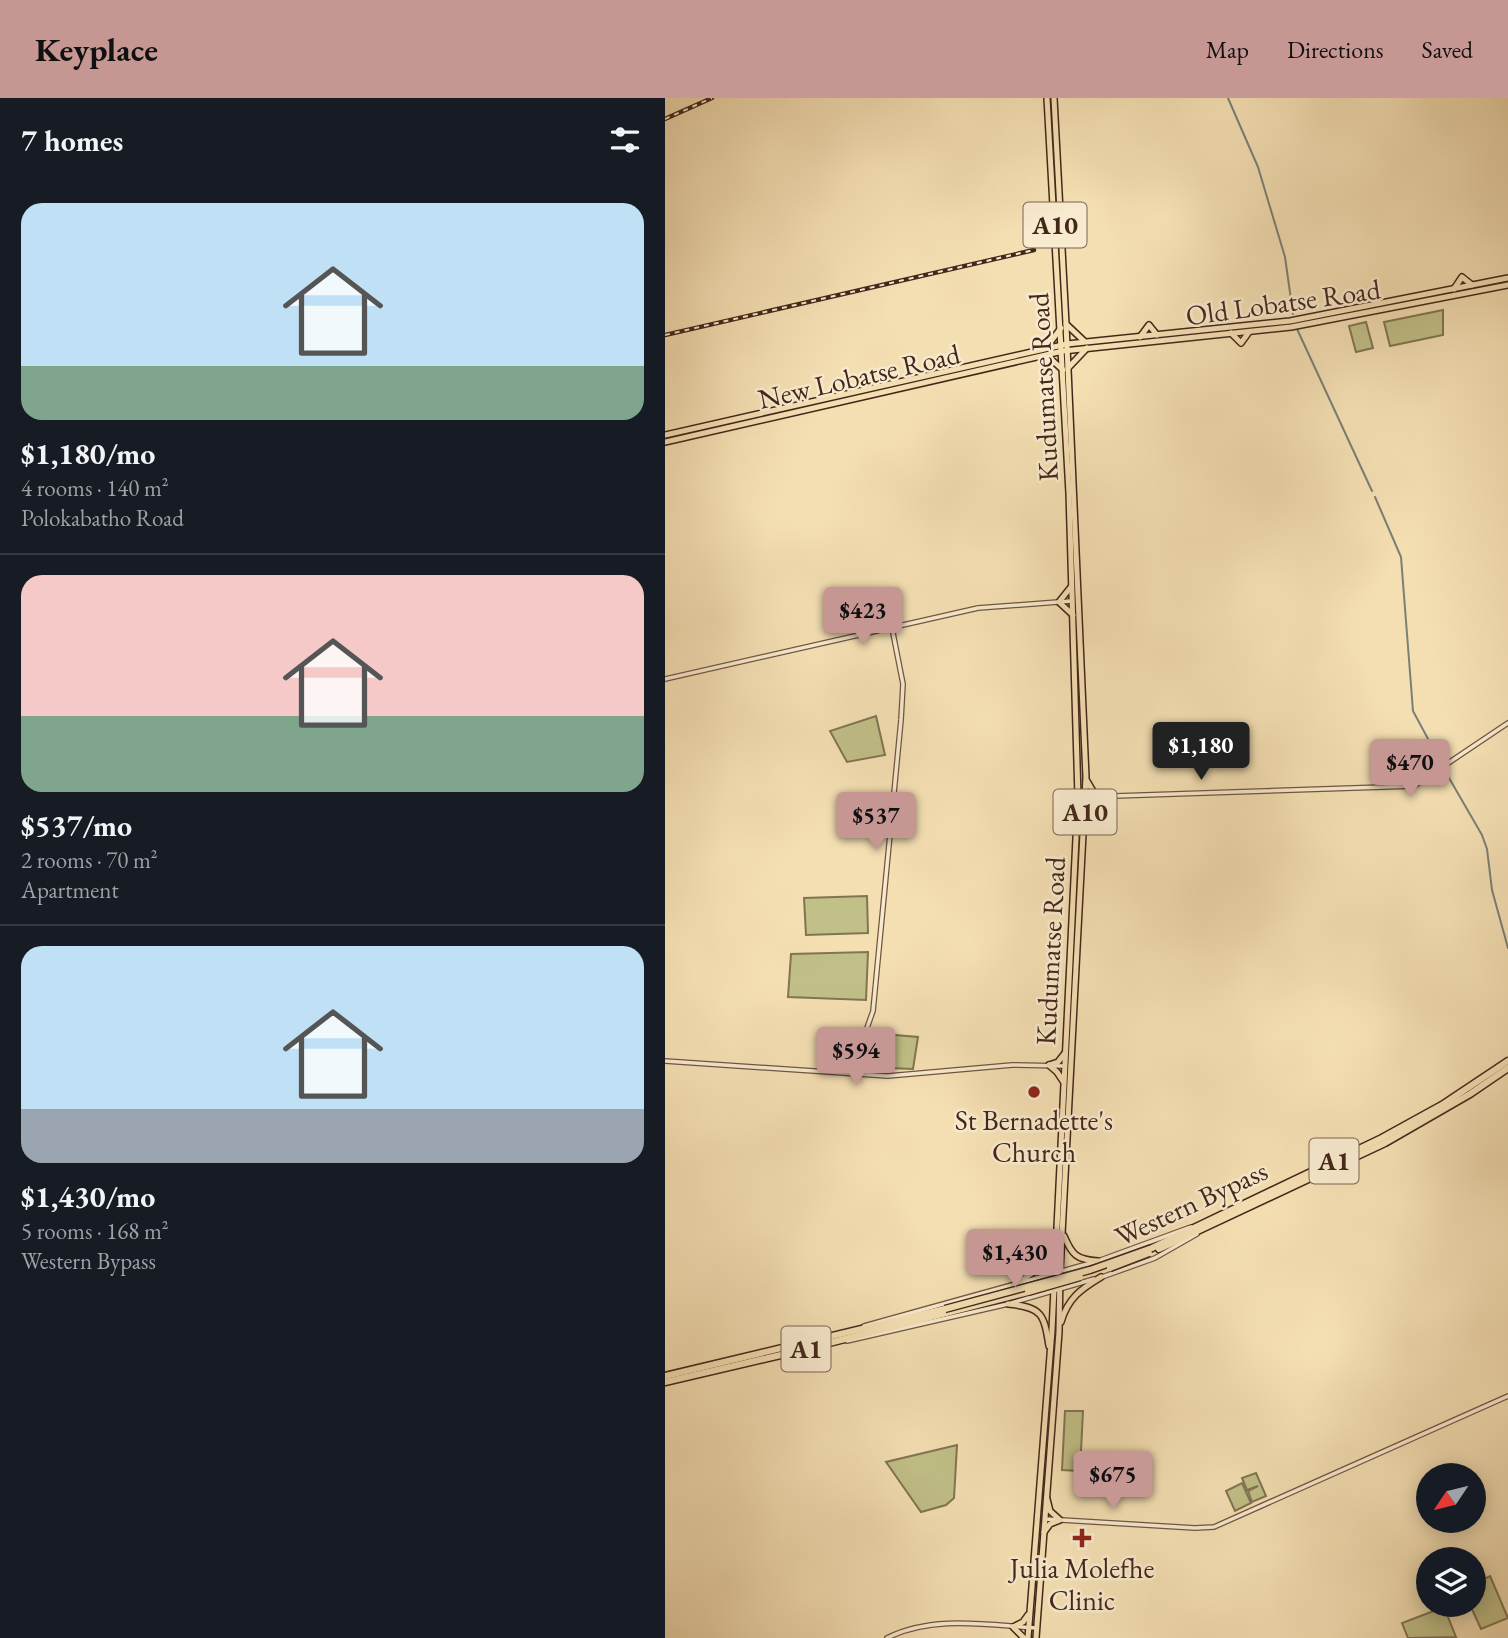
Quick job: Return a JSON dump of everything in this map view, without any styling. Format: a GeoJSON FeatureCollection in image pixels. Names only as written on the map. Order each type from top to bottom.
{"type":"FeatureCollection","features":[{"type":"Feature","properties":{"kind":"highway","name":"Western Bypass"},"geometry":{"type":"LineString","coordinates":[[1200,1228],[1392,1133],[1450,1100],[1508,1061]]}},
{"type":"Feature","properties":{"kind":"highway","name":"Western Bypass"},"geometry":{"type":"LineString","coordinates":[[665,1382],[824,1345],[1108,1269],[1404,1133],[1462,1100],[1508,1068]]}},
{"type":"Feature","properties":{"kind":"highway","name":"Western Bypass"},"geometry":{"type":"LineString","coordinates":[[665,1376],[946,1309],[1153,1250]]}},
{"type":"Feature","properties":{"kind":"main road","name":"Kudumatse Road"},"geometry":{"type":"LineString","coordinates":[[1047,98],[1064,326]]}},
{"type":"Feature","properties":{"kind":"main road","name":"Kudumatse Road"},"geometry":{"type":"LineString","coordinates":[[1026,1638],[1041,1518],[1050,1356],[1063,1233],[1068,1067],[1086,817],[1082,797],[1086,777],[1075,601],[1054,98]]}},
{"type":"Feature","properties":{"kind":"main road"},"geometry":{"type":"LineString","coordinates":[[1454,292],[1462,277],[1472,285]]}},
{"type":"Feature","properties":{"kind":"main road"},"geometry":{"type":"LineString","coordinates":[[1454,292],[1462,287],[1508,278]]}},
{"type":"Feature","properties":{"kind":"main road","name":"Old Lobatse Road"},"geometry":{"type":"LineString","coordinates":[[1157,335],[1327,315],[1508,285]]}},
{"type":"Feature","properties":{"kind":"main road"},"geometry":{"type":"LineString","coordinates":[[1462,287],[1468,293]]}},
{"type":"Feature","properties":{"kind":"main road","name":"Old Lobatse Road"},"geometry":{"type":"LineString","coordinates":[[1086,345],[1231,333],[1328,321],[1454,292]]}},
{"type":"Feature","properties":{"kind":"main road"},"geometry":{"type":"LineString","coordinates":[[1140,337],[1149,325],[1157,335]]}},
{"type":"Feature","properties":{"kind":"main road"},"geometry":{"type":"LineString","coordinates":[[1039,349],[1052,340],[1064,326],[1086,345]]}},
{"type":"Feature","properties":{"kind":"main road"},"geometry":{"type":"LineString","coordinates":[[1231,333],[1241,343],[1250,331]]}},
{"type":"Feature","properties":{"kind":"main road"},"geometry":{"type":"LineString","coordinates":[[665,435],[1039,349],[1157,335]]}},
{"type":"Feature","properties":{"kind":"main road"},"geometry":{"type":"LineString","coordinates":[[1037,357],[1049,359],[1066,369],[1086,345]]}},
{"type":"Feature","properties":{"kind":"main road","name":"New Lobatse Road"},"geometry":{"type":"LineString","coordinates":[[665,442],[1037,357],[1065,348]]}},
{"type":"Feature","properties":{"kind":"main road","name":"Kudumatse Road"},"geometry":{"type":"LineString","coordinates":[[1057,1273],[1064,1086],[1068,1067],[1066,1050],[1082,797],[1073,615],[1075,601],[1071,587],[1066,369]]}},
{"type":"Feature","properties":{"kind":"main road"},"geometry":{"type":"LineString","coordinates":[[1071,587],[1059,602],[1073,615]]}},
{"type":"Feature","properties":{"kind":"main road"},"geometry":{"type":"LineString","coordinates":[[1086,777],[1091,790],[1103,798],[1093,805],[1086,817]]}},
{"type":"Feature","properties":{"kind":"main road"},"geometry":{"type":"LineString","coordinates":[[1049,1065],[1058,1062],[1066,1050]]}},
{"type":"Feature","properties":{"kind":"main road"},"geometry":{"type":"LineString","coordinates":[[1049,1065],[1057,1072],[1064,1086]]}},
{"type":"Feature","properties":{"kind":"main road"},"geometry":{"type":"LineString","coordinates":[[1063,1233],[1074,1256],[1081,1260],[1098,1261]]}},
{"type":"Feature","properties":{"kind":"main road"},"geometry":{"type":"LineString","coordinates":[[1013,1286],[1044,1265],[1056,1246]]}},
{"type":"Feature","properties":{"kind":"main road"},"geometry":{"type":"LineString","coordinates":[[1059,1332],[1071,1299],[1078,1291],[1101,1277]]}},
{"type":"Feature","properties":{"kind":"main road","name":"Kudumatse Road"},"geometry":{"type":"LineString","coordinates":[[1036,1638],[1043,1535],[1041,1518],[1046,1492],[1059,1332],[1056,1290]]}},
{"type":"Feature","properties":{"kind":"main road"},"geometry":{"type":"LineString","coordinates":[[1008,1304],[1029,1306],[1037,1310],[1045,1323],[1050,1356]]}},
{"type":"Feature","properties":{"kind":"main road"},"geometry":{"type":"LineString","coordinates":[[1043,1535],[1050,1524],[1060,1520],[1050,1511],[1046,1492]]}},
{"type":"Feature","properties":{"kind":"main road"},"geometry":{"type":"LineString","coordinates":[[1026,1638],[1013,1627],[1023,1622],[1030,1612]]}},
{"type":"Feature","properties":{"kind":"street"},"geometry":{"type":"LineString","coordinates":[[665,679],[986,607],[1075,601]]}},
{"type":"Feature","properties":{"kind":"street"},"geometry":{"type":"LineString","coordinates":[[858,1074],[862,1042],[873,1011],[901,720],[903,684],[891,628]]}},
{"type":"Feature","properties":{"kind":"street"},"geometry":{"type":"LineString","coordinates":[[1082,797],[1414,786],[1508,723]]}},
{"type":"Feature","properties":{"kind":"street"},"geometry":{"type":"LineString","coordinates":[[665,1061],[908,1076],[1011,1065],[1068,1067]]}},
{"type":"Feature","properties":{"kind":"street"},"geometry":{"type":"LineString","coordinates":[[856,1331],[870,1323],[1098,1261],[1183,1229],[1200,1228]]}},
{"type":"Feature","properties":{"kind":"street"},"geometry":{"type":"LineString","coordinates":[[824,1345],[1008,1304],[1101,1277],[1155,1258],[1184,1243],[1200,1228]]}},
{"type":"Feature","properties":{"kind":"street"},"geometry":{"type":"LineString","coordinates":[[1080,1266],[1074,1270],[1073,1276],[1085,1281]]}},
{"type":"Feature","properties":{"kind":"street"},"geometry":{"type":"LineString","coordinates":[[1034,1279],[1042,1286],[1037,1295]]}},
{"type":"Feature","properties":{"kind":"street"},"geometry":{"type":"LineString","coordinates":[[1041,1518],[1214,1527],[1508,1396]]}},
{"type":"Feature","properties":{"kind":"street"},"geometry":{"type":"LineString","coordinates":[[887,1638],[936,1623],[1037,1628]]}},
{"type":"Feature","properties":{"kind":"shaded area"},"geometry":{"type":"Polygon","coordinates":[[[1443,310],[1443,335],[1390,346],[1384,322],[1443,310]]]}},
{"type":"Feature","properties":{"kind":"shaded area"},"geometry":{"type":"Polygon","coordinates":[[[1366,322],[1373,348],[1356,352],[1349,326],[1366,322]]]}},
{"type":"Feature","properties":{"kind":"shaded area"},"geometry":{"type":"Polygon","coordinates":[[[876,716],[885,755],[847,762],[830,731],[876,716]]]}},
{"type":"Feature","properties":{"kind":"shaded area"},"geometry":{"type":"Polygon","coordinates":[[[867,896],[868,933],[806,935],[804,898],[867,896]]]}},
{"type":"Feature","properties":{"kind":"shaded area"},"geometry":{"type":"Polygon","coordinates":[[[868,952],[866,1000],[788,997],[791,954],[868,952]]]}},
{"type":"Feature","properties":{"kind":"shaded area"},"geometry":{"type":"Polygon","coordinates":[[[871,1033],[918,1037],[913,1069],[865,1067],[871,1033]]]}},
{"type":"Feature","properties":{"kind":"shaded area"},"geometry":{"type":"Polygon","coordinates":[[[1065,1411],[1083,1411],[1080,1471],[1062,1470],[1065,1411]]]}},
{"type":"Feature","properties":{"kind":"shaded area"},"geometry":{"type":"Polygon","coordinates":[[[957,1445],[954,1498],[946,1505],[921,1512],[886,1462],[957,1445]]]}},
{"type":"Feature","properties":{"kind":"shaded area"},"geometry":{"type":"Polygon","coordinates":[[[1256,1473],[1266,1496],[1252,1502],[1248,1491],[1258,1486],[1247,1490],[1242,1478],[1256,1473]]]}},
{"type":"Feature","properties":{"kind":"shaded area"},"geometry":{"type":"Polygon","coordinates":[[[1242,1483],[1251,1503],[1235,1511],[1226,1491],[1242,1483]]]}},
{"type":"Feature","properties":{"kind":"shaded area"},"geometry":{"type":"Polygon","coordinates":[[[1490,1576],[1508,1618],[1481,1629],[1476,1617],[1486,1617],[1486,1578],[1490,1576]]]}},
{"type":"Feature","properties":{"kind":"shaded area"},"geometry":{"type":"Polygon","coordinates":[[[1418,1617],[1448,1617],[1456,1637],[1408,1638],[1402,1623],[1418,1617]]]}},
{"type":"Feature","properties":{"kind":"waterway"},"geometry":{"type":"LineString","coordinates":[[1228,98],[1258,167],[1285,257],[1293,314]]}},
{"type":"Feature","properties":{"kind":"waterway"},"geometry":{"type":"LineString","coordinates":[[1297,329],[1372,491]]}},
{"type":"Feature","properties":{"kind":"waterway"},"geometry":{"type":"LineString","coordinates":[[1375,497],[1401,557],[1413,711],[1441,763]]}},
{"type":"Feature","properties":{"kind":"waterway"},"geometry":{"type":"LineString","coordinates":[[1445,771],[1482,835],[1487,849],[1492,890],[1508,948]]}},
{"type":"Feature","properties":{"kind":"railway"},"geometry":{"type":"LineString","coordinates":[[665,119],[712,98]]}},
{"type":"Feature","properties":{"kind":"railway"},"geometry":{"type":"LineString","coordinates":[[665,335],[1034,250]]}},
{"type":"Feature","properties":{"kind":"place","name":"St Bernadette's Church"},"geometry":{"type":"Point","coordinates":[1034,1092]}},
{"type":"Feature","properties":{"kind":"place","name":"Julia Molefhe Clinic"},"geometry":{"type":"Point","coordinates":[1082,1538]}}]}
